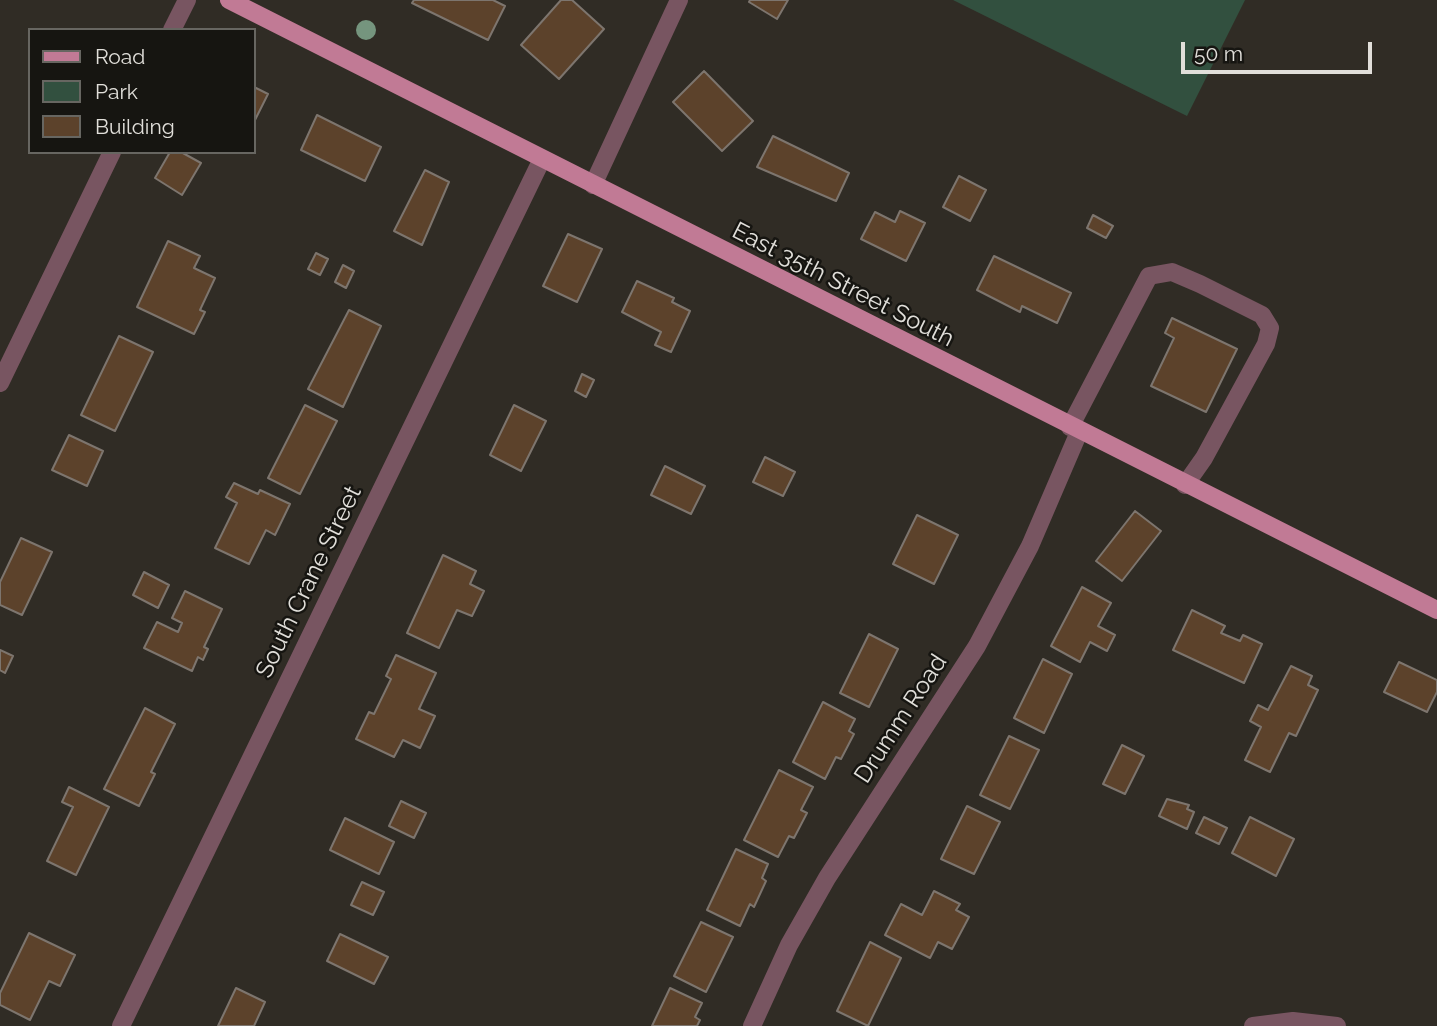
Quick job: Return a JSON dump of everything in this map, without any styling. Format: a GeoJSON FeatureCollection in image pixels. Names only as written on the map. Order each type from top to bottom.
{"type":"FeatureCollection","features":[{"type":"Feature","properties":{"kind":"main road","name":"East 35th Street South"},"geometry":{"type":"LineString","coordinates":[[229,0],[1074,430],[1437,610]]}},
{"type":"Feature","properties":{"kind":"street"},"geometry":{"type":"LineString","coordinates":[[173,28],[187,0]]}},
{"type":"Feature","properties":{"kind":"street"},"geometry":{"type":"LineString","coordinates":[[593,185],[679,0]]}},
{"type":"Feature","properties":{"kind":"street"},"geometry":{"type":"LineString","coordinates":[[0,383],[112,154]]}},
{"type":"Feature","properties":{"kind":"street","name":"South Crane Street"},"geometry":{"type":"LineString","coordinates":[[121,1026],[542,159]]}},
{"type":"Feature","properties":{"kind":"street","name":"Drumm Road"},"geometry":{"type":"LineString","coordinates":[[752,1026],[789,945],[827,878],[977,646],[1030,546],[1074,430],[1149,276],[1172,272],[1262,315],[1270,328],[1266,344],[1248,378],[1204,458],[1185,485]]}},
{"type":"Feature","properties":{"kind":"street"},"geometry":{"type":"LineString","coordinates":[[1253,1026],[1293,1021],[1337,1026]]}},
{"type":"Feature","properties":{"kind":"green space"},"geometry":{"type":"Polygon","coordinates":[[[953,0],[1245,0],[1187,116],[953,0]]]}},
{"type":"Feature","properties":{"kind":"building"},"geometry":{"type":"Polygon","coordinates":[[[414,0],[493,0],[505,6],[488,40],[412,3],[414,0]]]}},
{"type":"Feature","properties":{"kind":"building"},"geometry":{"type":"Polygon","coordinates":[[[561,0],[572,0],[604,29],[559,79],[521,45],[561,0]]]}},
{"type":"Feature","properties":{"kind":"building"},"geometry":{"type":"Polygon","coordinates":[[[788,0],[777,19],[749,2],[788,0]]]}},
{"type":"Feature","properties":{"kind":"building"},"geometry":{"type":"Polygon","coordinates":[[[704,71],[753,121],[722,151],[673,102],[704,71]]]}},
{"type":"Feature","properties":{"kind":"building"},"geometry":{"type":"Polygon","coordinates":[[[256,88],[268,94],[256,118],[256,88]]]}},
{"type":"Feature","properties":{"kind":"building"},"geometry":{"type":"Polygon","coordinates":[[[317,115],[381,147],[365,181],[301,150],[317,115]]]}},
{"type":"Feature","properties":{"kind":"building"},"geometry":{"type":"Polygon","coordinates":[[[773,136],[849,173],[836,201],[757,167],[773,136]]]}},
{"type":"Feature","properties":{"kind":"building"},"geometry":{"type":"Polygon","coordinates":[[[169,154],[185,154],[201,163],[182,195],[155,178],[169,154]]]}},
{"type":"Feature","properties":{"kind":"building"},"geometry":{"type":"Polygon","coordinates":[[[425,170],[449,182],[422,245],[394,231],[425,170]]]}},
{"type":"Feature","properties":{"kind":"building"},"geometry":{"type":"Polygon","coordinates":[[[959,176],[986,190],[970,221],[943,207],[959,176]]]}},
{"type":"Feature","properties":{"kind":"building"},"geometry":{"type":"Polygon","coordinates":[[[900,211],[925,223],[906,261],[861,239],[875,212],[895,222],[900,211]]]}},
{"type":"Feature","properties":{"kind":"building"},"geometry":{"type":"Polygon","coordinates":[[[1093,215],[1113,226],[1106,238],[1087,228],[1093,215]]]}},
{"type":"Feature","properties":{"kind":"building"},"geometry":{"type":"Polygon","coordinates":[[[568,234],[602,249],[577,302],[543,286],[568,234]]]}},
{"type":"Feature","properties":{"kind":"building"},"geometry":{"type":"Polygon","coordinates":[[[168,241],[200,256],[194,268],[215,278],[200,310],[205,312],[194,334],[137,307],[168,241]]]}},
{"type":"Feature","properties":{"kind":"building"},"geometry":{"type":"Polygon","coordinates":[[[316,253],[328,259],[320,275],[308,269],[316,253]]]}},
{"type":"Feature","properties":{"kind":"building"},"geometry":{"type":"Polygon","coordinates":[[[994,256],[1071,293],[1057,323],[1022,306],[1020,312],[977,290],[994,256]]]}},
{"type":"Feature","properties":{"kind":"building"},"geometry":{"type":"Polygon","coordinates":[[[343,265],[354,271],[346,288],[335,282],[343,265]]]}},
{"type":"Feature","properties":{"kind":"building"},"geometry":{"type":"Polygon","coordinates":[[[637,281],[674,298],[672,302],[690,311],[671,352],[655,345],[661,332],[622,312],[637,281]]]}},
{"type":"Feature","properties":{"kind":"building"},"geometry":{"type":"Polygon","coordinates":[[[349,310],[381,326],[343,407],[308,389],[349,310]]]}},
{"type":"Feature","properties":{"kind":"building"},"geometry":{"type":"Polygon","coordinates":[[[1172,318],[1237,349],[1206,412],[1151,386],[1174,338],[1165,333],[1172,318]]]}},
{"type":"Feature","properties":{"kind":"building"},"geometry":{"type":"Polygon","coordinates":[[[119,336],[153,352],[115,431],[81,415],[119,336]]]}},
{"type":"Feature","properties":{"kind":"building"},"geometry":{"type":"Polygon","coordinates":[[[582,374],[594,380],[586,397],[575,391],[582,374]]]}},
{"type":"Feature","properties":{"kind":"building"},"geometry":{"type":"Polygon","coordinates":[[[305,405],[337,421],[300,494],[268,478],[305,405]]]}},
{"type":"Feature","properties":{"kind":"building"},"geometry":{"type":"Polygon","coordinates":[[[514,405],[546,421],[521,471],[490,455],[514,405]]]}},
{"type":"Feature","properties":{"kind":"building"},"geometry":{"type":"Polygon","coordinates":[[[69,435],[103,451],[87,486],[52,470],[69,435]]]}},
{"type":"Feature","properties":{"kind":"building"},"geometry":{"type":"Polygon","coordinates":[[[765,457],[795,472],[783,496],[753,482],[765,457]]]}},
{"type":"Feature","properties":{"kind":"building"},"geometry":{"type":"Polygon","coordinates":[[[665,466],[705,486],[691,514],[651,495],[665,466]]]}},
{"type":"Feature","properties":{"kind":"building"},"geometry":{"type":"Polygon","coordinates":[[[234,483],[258,494],[260,490],[290,504],[275,535],[266,530],[249,564],[215,548],[237,503],[226,497],[234,483]]]}},
{"type":"Feature","properties":{"kind":"building"},"geometry":{"type":"Polygon","coordinates":[[[1135,511],[1161,531],[1122,581],[1096,561],[1135,511]]]}},
{"type":"Feature","properties":{"kind":"building"},"geometry":{"type":"Polygon","coordinates":[[[917,515],[958,535],[934,584],[893,564],[917,515]]]}},
{"type":"Feature","properties":{"kind":"building"},"geometry":{"type":"Polygon","coordinates":[[[21,538],[52,552],[22,615],[0,605],[0,582],[21,538]]]}},
{"type":"Feature","properties":{"kind":"building"},"geometry":{"type":"Polygon","coordinates":[[[443,555],[476,571],[470,584],[484,591],[472,616],[457,610],[439,648],[407,633],[443,555]]]}},
{"type":"Feature","properties":{"kind":"building"},"geometry":{"type":"Polygon","coordinates":[[[144,572],[169,585],[158,608],[133,595],[144,572]]]}},
{"type":"Feature","properties":{"kind":"building"},"geometry":{"type":"Polygon","coordinates":[[[1082,587],[1111,603],[1098,626],[1115,635],[1107,651],[1090,642],[1080,662],[1051,646],[1082,587]]]}},
{"type":"Feature","properties":{"kind":"building"},"geometry":{"type":"Polygon","coordinates":[[[185,591],[222,609],[204,647],[208,649],[203,660],[198,657],[192,671],[144,648],[157,622],[178,632],[182,623],[172,618],[185,591]]]}},
{"type":"Feature","properties":{"kind":"building"},"geometry":{"type":"Polygon","coordinates":[[[1192,610],[1225,626],[1221,633],[1240,641],[1243,635],[1262,644],[1244,683],[1173,650],[1192,610]]]}},
{"type":"Feature","properties":{"kind":"building"},"geometry":{"type":"Polygon","coordinates":[[[869,634],[898,649],[869,707],[840,693],[869,634]]]}},
{"type":"Feature","properties":{"kind":"building"},"geometry":{"type":"Polygon","coordinates":[[[0,650],[13,656],[5,673],[0,670],[0,650]]]}},
{"type":"Feature","properties":{"kind":"building"},"geometry":{"type":"Polygon","coordinates":[[[396,655],[436,673],[419,709],[435,716],[420,748],[403,740],[394,757],[356,739],[369,712],[374,714],[391,679],[386,676],[396,655]]]}},
{"type":"Feature","properties":{"kind":"building"},"geometry":{"type":"Polygon","coordinates":[[[1043,659],[1072,674],[1044,733],[1014,718],[1043,659]]]}},
{"type":"Feature","properties":{"kind":"building"},"geometry":{"type":"Polygon","coordinates":[[[1399,662],[1437,680],[1437,692],[1427,712],[1384,692],[1399,662]]]}},
{"type":"Feature","properties":{"kind":"building"},"geometry":{"type":"Polygon","coordinates":[[[1291,666],[1312,676],[1308,685],[1318,690],[1296,736],[1289,733],[1270,772],[1245,760],[1261,727],[1250,721],[1258,705],[1268,710],[1291,666]]]}},
{"type":"Feature","properties":{"kind":"building"},"geometry":{"type":"Polygon","coordinates":[[[823,702],[855,719],[849,731],[854,734],[841,759],[836,757],[825,779],[793,762],[823,702]]]}},
{"type":"Feature","properties":{"kind":"building"},"geometry":{"type":"Polygon","coordinates":[[[145,708],[175,724],[151,772],[155,774],[139,806],[104,789],[145,708]]]}},
{"type":"Feature","properties":{"kind":"building"},"geometry":{"type":"Polygon","coordinates":[[[1009,736],[1039,750],[1010,809],[980,795],[1009,736]]]}},
{"type":"Feature","properties":{"kind":"building"},"geometry":{"type":"Polygon","coordinates":[[[1122,745],[1144,756],[1125,794],[1103,784],[1122,745]]]}},
{"type":"Feature","properties":{"kind":"building"},"geometry":{"type":"Polygon","coordinates":[[[779,770],[813,787],[801,810],[807,813],[794,838],[789,836],[778,857],[744,840],[779,770]]]}},
{"type":"Feature","properties":{"kind":"building"},"geometry":{"type":"Polygon","coordinates":[[[69,787],[109,807],[76,875],[47,861],[73,807],[62,802],[69,787]]]}},
{"type":"Feature","properties":{"kind":"building"},"geometry":{"type":"Polygon","coordinates":[[[1167,799],[1189,805],[1187,809],[1194,812],[1187,829],[1159,816],[1167,799]]]}},
{"type":"Feature","properties":{"kind":"building"},"geometry":{"type":"Polygon","coordinates":[[[401,801],[426,813],[414,838],[389,826],[401,801]]]}},
{"type":"Feature","properties":{"kind":"building"},"geometry":{"type":"Polygon","coordinates":[[[967,806],[1000,822],[974,874],[941,859],[967,806]]]}},
{"type":"Feature","properties":{"kind":"building"},"geometry":{"type":"Polygon","coordinates":[[[1204,817],[1227,828],[1219,844],[1196,833],[1204,817]]]}},
{"type":"Feature","properties":{"kind":"building"},"geometry":{"type":"Polygon","coordinates":[[[1250,817],[1294,839],[1276,876],[1232,853],[1250,817]]]}},
{"type":"Feature","properties":{"kind":"building"},"geometry":{"type":"Polygon","coordinates":[[[345,818],[394,842],[379,874],[330,850],[345,818]]]}},
{"type":"Feature","properties":{"kind":"building"},"geometry":{"type":"Polygon","coordinates":[[[736,849],[768,864],[762,878],[766,881],[754,907],[750,904],[740,926],[707,910],[736,849]]]}},
{"type":"Feature","properties":{"kind":"building"},"geometry":{"type":"Polygon","coordinates":[[[362,882],[384,892],[373,915],[351,905],[362,882]]]}},
{"type":"Feature","properties":{"kind":"building"},"geometry":{"type":"Polygon","coordinates":[[[934,891],[960,904],[956,910],[969,917],[952,949],[938,942],[930,958],[885,935],[901,904],[922,915],[934,891]]]}},
{"type":"Feature","properties":{"kind":"building"},"geometry":{"type":"Polygon","coordinates":[[[701,922],[733,937],[706,992],[674,976],[701,922]]]}},
{"type":"Feature","properties":{"kind":"building"},"geometry":{"type":"Polygon","coordinates":[[[29,933],[75,955],[60,986],[49,981],[30,1020],[0,1005],[0,993],[29,933]]]}},
{"type":"Feature","properties":{"kind":"building"},"geometry":{"type":"Polygon","coordinates":[[[340,934],[388,957],[374,984],[327,961],[340,934]]]}},
{"type":"Feature","properties":{"kind":"building"},"geometry":{"type":"Polygon","coordinates":[[[870,942],[901,958],[868,1026],[837,1011],[870,942]]]}},
{"type":"Feature","properties":{"kind":"building"},"geometry":{"type":"Polygon","coordinates":[[[236,988],[265,1002],[254,1026],[218,1026],[236,988]]]}},
{"type":"Feature","properties":{"kind":"building"},"geometry":{"type":"Polygon","coordinates":[[[670,988],[702,1003],[695,1017],[700,1020],[697,1026],[652,1026],[670,988]]]}}]}
